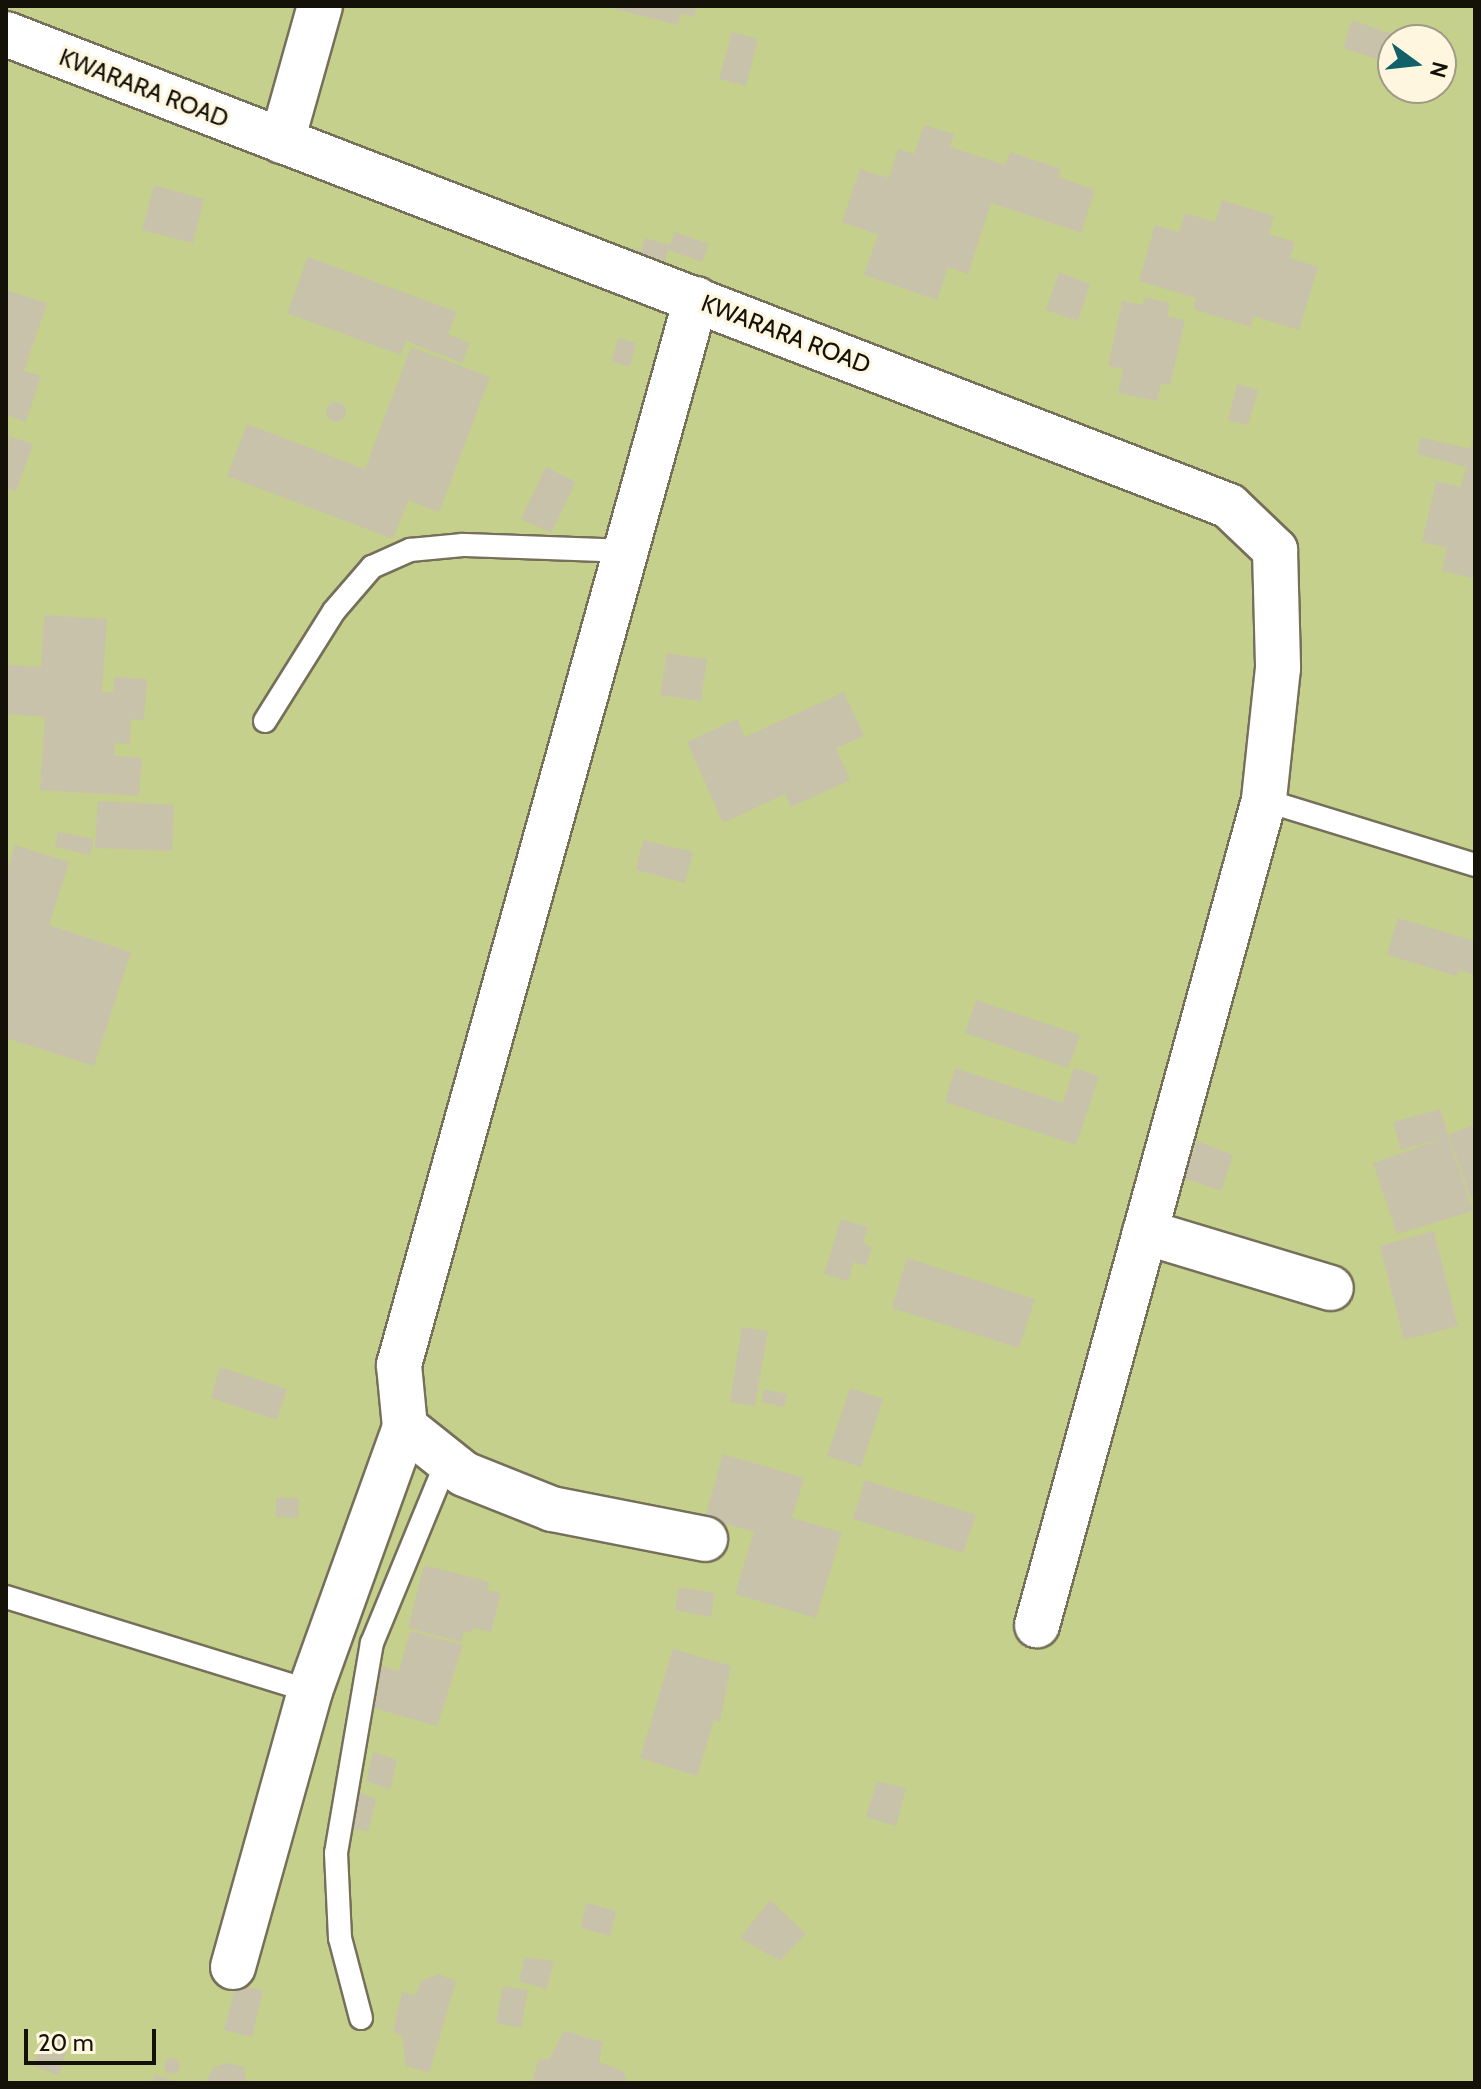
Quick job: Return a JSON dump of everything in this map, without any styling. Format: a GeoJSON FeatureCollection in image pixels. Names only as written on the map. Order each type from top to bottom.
{"type":"FeatureCollection","features":[{"type":"Feature","properties":{"kind":"street"},"geometry":{"type":"LineString","coordinates":[[282,141],[320,6]]}},
{"type":"Feature","properties":{"kind":"street","name":"KWARARA ROAD"},"geometry":{"type":"LineString","coordinates":[[6,34],[1229,506],[1275,550],[1278,668],[1264,800]]}},
{"type":"Feature","properties":{"kind":"street"},"geometry":{"type":"LineString","coordinates":[[233,1967],[310,1691],[405,1427],[399,1365],[696,299]]}},
{"type":"Feature","properties":{"kind":"street"},"geometry":{"type":"LineString","coordinates":[[1037,1625],[1264,800]]}},
{"type":"Feature","properties":{"kind":"street"},"geometry":{"type":"LineString","coordinates":[[1145,1232],[1331,1288]]}},
{"type":"Feature","properties":{"kind":"street"},"geometry":{"type":"LineString","coordinates":[[405,1427],[464,1474],[552,1509],[705,1539]]}},
{"type":"Feature","properties":{"kind":"lane"},"geometry":{"type":"LineString","coordinates":[[265,721],[334,611],[372,567],[410,550],[463,545],[625,551]]}},
{"type":"Feature","properties":{"kind":"lane"},"geometry":{"type":"LineString","coordinates":[[1264,800],[1475,865]]}},
{"type":"Feature","properties":{"kind":"lane"},"geometry":{"type":"LineString","coordinates":[[361,2018],[340,1938],[336,1853],[372,1643],[447,1461]]}},
{"type":"Feature","properties":{"kind":"lane"},"geometry":{"type":"LineString","coordinates":[[6,1597],[310,1691]]}},
{"type":"Feature","properties":{"kind":"green space"},"geometry":{"type":"Polygon","coordinates":[[[6,6],[1475,6],[1475,2083],[6,2083],[6,6]]]}},
{"type":"Feature","properties":{"kind":"building"},"geometry":{"type":"Polygon","coordinates":[[[697,6],[694,17],[681,13],[678,25],[607,7],[697,6]]]}},
{"type":"Feature","properties":{"kind":"building"},"geometry":{"type":"Polygon","coordinates":[[[1352,20],[1377,29],[1377,59],[1343,48],[1352,20]]]}},
{"type":"Feature","properties":{"kind":"building"},"geometry":{"type":"Polygon","coordinates":[[[732,32],[758,39],[746,86],[719,79],[732,32]]]}},
{"type":"Feature","properties":{"kind":"building"},"geometry":{"type":"Polygon","coordinates":[[[924,125],[954,134],[950,147],[1005,165],[1010,152],[1061,169],[1058,177],[1095,190],[1081,233],[991,203],[968,274],[948,267],[937,300],[864,275],[878,235],[842,222],[860,169],[889,178],[898,149],[914,154],[924,125]]]}},
{"type":"Feature","properties":{"kind":"building"},"geometry":{"type":"Polygon","coordinates":[[[154,185],[204,199],[193,243],[142,230],[154,185]]]}},
{"type":"Feature","properties":{"kind":"building"},"geometry":{"type":"Polygon","coordinates":[[[1222,200],[1274,216],[1269,234],[1295,242],[1290,258],[1318,267],[1299,330],[1253,316],[1251,327],[1193,309],[1196,298],[1139,281],[1155,225],[1179,232],[1185,213],[1215,222],[1222,200]]]}},
{"type":"Feature","properties":{"kind":"building"},"geometry":{"type":"Polygon","coordinates":[[[675,232],[709,244],[702,262],[668,250],[660,278],[623,265],[628,247],[641,251],[645,238],[670,245],[675,232]]]}},
{"type":"Feature","properties":{"kind":"building"},"geometry":{"type":"Polygon","coordinates":[[[308,257],[457,312],[448,334],[470,343],[462,363],[406,341],[401,355],[287,313],[308,257]]]}},
{"type":"Feature","properties":{"kind":"building"},"geometry":{"type":"Polygon","coordinates":[[[1059,272],[1090,284],[1078,321],[1046,310],[1059,272]]]}},
{"type":"Feature","properties":{"kind":"building"},"geometry":{"type":"Polygon","coordinates":[[[6,290],[47,303],[24,371],[41,376],[26,422],[6,415],[6,290]]]}},
{"type":"Feature","properties":{"kind":"building"},"geometry":{"type":"Polygon","coordinates":[[[1144,297],[1170,303],[1167,316],[1185,320],[1170,385],[1161,383],[1157,401],[1118,393],[1123,369],[1108,366],[1122,301],[1143,305],[1144,297]]]}},
{"type":"Feature","properties":{"kind":"building"},"geometry":{"type":"Polygon","coordinates":[[[618,338],[636,343],[630,367],[612,362],[618,338]]]}},
{"type":"Feature","properties":{"kind":"building"},"geometry":{"type":"Polygon","coordinates":[[[411,347],[490,377],[439,512],[408,500],[393,539],[227,476],[247,424],[365,469],[411,347]]]}},
{"type":"Feature","properties":{"kind":"building"},"geometry":{"type":"Polygon","coordinates":[[[1237,384],[1258,390],[1248,425],[1228,420],[1237,384]]]}},
{"type":"Feature","properties":{"kind":"building"},"geometry":{"type":"Polygon","coordinates":[[[336,402],[343,405],[346,412],[343,419],[336,422],[329,419],[326,412],[329,405],[336,402]]]}},
{"type":"Feature","properties":{"kind":"building"},"geometry":{"type":"Polygon","coordinates":[[[1475,433],[1475,579],[1442,571],[1447,548],[1422,542],[1436,481],[1461,487],[1466,467],[1417,454],[1421,437],[1470,449],[1475,433]]]}},
{"type":"Feature","properties":{"kind":"building"},"geometry":{"type":"Polygon","coordinates":[[[9,436],[33,444],[16,491],[6,487],[9,436]]]}},
{"type":"Feature","properties":{"kind":"building"},"geometry":{"type":"Polygon","coordinates":[[[546,467],[576,482],[551,533],[521,519],[546,467]]]}},
{"type":"Feature","properties":{"kind":"building"},"geometry":{"type":"Polygon","coordinates":[[[44,615],[107,619],[102,692],[113,692],[114,677],[147,679],[144,720],[131,719],[130,744],[115,743],[114,756],[142,758],[139,796],[40,790],[45,717],[6,714],[6,665],[41,667],[44,615]]]}},
{"type":"Feature","properties":{"kind":"building"},"geometry":{"type":"Polygon","coordinates":[[[667,653],[707,659],[701,701],[660,695],[667,653]]]}},
{"type":"Feature","properties":{"kind":"building"},"geometry":{"type":"Polygon","coordinates":[[[844,692],[864,736],[836,748],[850,780],[791,807],[785,794],[723,823],[687,742],[737,719],[745,737],[844,692]]]}},
{"type":"Feature","properties":{"kind":"building"},"geometry":{"type":"Polygon","coordinates":[[[98,801],[174,805],[172,851],[95,848],[98,801]]]}},
{"type":"Feature","properties":{"kind":"building"},"geometry":{"type":"Polygon","coordinates":[[[58,832],[94,839],[90,855],[55,847],[58,832]]]}},
{"type":"Feature","properties":{"kind":"building"},"geometry":{"type":"Polygon","coordinates":[[[643,840],[693,852],[685,883],[636,870],[643,840]]]}},
{"type":"Feature","properties":{"kind":"building"},"geometry":{"type":"Polygon","coordinates":[[[15,845],[69,862],[49,925],[131,952],[94,1066],[6,1038],[6,874],[15,845]]]}},
{"type":"Feature","properties":{"kind":"building"},"geometry":{"type":"Polygon","coordinates":[[[1398,918],[1475,941],[1475,975],[1459,970],[1457,976],[1387,955],[1398,918]]]}},
{"type":"Feature","properties":{"kind":"building"},"geometry":{"type":"Polygon","coordinates":[[[976,1000],[1080,1035],[1068,1068],[965,1033],[976,1000]]]}},
{"type":"Feature","properties":{"kind":"building"},"geometry":{"type":"Polygon","coordinates":[[[955,1068],[1063,1103],[1074,1068],[1099,1076],[1076,1145],[945,1102],[955,1068]]]}},
{"type":"Feature","properties":{"kind":"building"},"geometry":{"type":"Polygon","coordinates":[[[1440,1109],[1473,1211],[1397,1234],[1373,1163],[1445,1138],[1401,1150],[1393,1122],[1440,1109]]]}},
{"type":"Feature","properties":{"kind":"building"},"geometry":{"type":"Polygon","coordinates":[[[1475,1125],[1475,1195],[1470,1197],[1449,1134],[1475,1125]]]}},
{"type":"Feature","properties":{"kind":"building"},"geometry":{"type":"Polygon","coordinates":[[[1197,1141],[1233,1155],[1221,1191],[1184,1178],[1197,1141]]]}},
{"type":"Feature","properties":{"kind":"building"},"geometry":{"type":"Polygon","coordinates":[[[841,1219],[868,1227],[863,1243],[872,1247],[866,1266],[854,1262],[848,1281],[824,1274],[841,1219]]]}},
{"type":"Feature","properties":{"kind":"building"},"geometry":{"type":"Polygon","coordinates":[[[1434,1231],[1458,1326],[1404,1340],[1380,1246],[1434,1231]]]}},
{"type":"Feature","properties":{"kind":"building"},"geometry":{"type":"Polygon","coordinates":[[[907,1258],[1035,1299],[1019,1348],[892,1308],[907,1258]]]}},
{"type":"Feature","properties":{"kind":"building"},"geometry":{"type":"Polygon","coordinates":[[[742,1327],[768,1331],[755,1406],[730,1402],[742,1327]]]}},
{"type":"Feature","properties":{"kind":"building"},"geometry":{"type":"Polygon","coordinates":[[[220,1367],[287,1389],[277,1420],[211,1398],[220,1367]]]}},
{"type":"Feature","properties":{"kind":"building"},"geometry":{"type":"Polygon","coordinates":[[[850,1388],[883,1399],[861,1467],[827,1456],[850,1388]]]}},
{"type":"Feature","properties":{"kind":"building"},"geometry":{"type":"Polygon","coordinates":[[[764,1389],[787,1394],[784,1407],[761,1402],[764,1389]]]}},
{"type":"Feature","properties":{"kind":"building"},"geometry":{"type":"Polygon","coordinates":[[[723,1454],[804,1478],[792,1518],[842,1532],[816,1618],[735,1594],[754,1532],[705,1518],[723,1454]]]}},
{"type":"Feature","properties":{"kind":"building"},"geometry":{"type":"Polygon","coordinates":[[[865,1480],[976,1515],[963,1553],[853,1519],[865,1480]]]}},
{"type":"Feature","properties":{"kind":"building"},"geometry":{"type":"Polygon","coordinates":[[[276,1498],[299,1498],[298,1518],[276,1517],[276,1498]]]}},
{"type":"Feature","properties":{"kind":"building"},"geometry":{"type":"Polygon","coordinates":[[[424,1565],[489,1582],[487,1590],[501,1593],[491,1632],[473,1628],[471,1633],[464,1631],[461,1642],[408,1628],[424,1565]]]}},
{"type":"Feature","properties":{"kind":"building"},"geometry":{"type":"Polygon","coordinates":[[[679,1587],[715,1593],[711,1617],[675,1610],[679,1587]]]}},
{"type":"Feature","properties":{"kind":"building"},"geometry":{"type":"Polygon","coordinates":[[[410,1631],[463,1645],[437,1726],[370,1707],[382,1666],[399,1671],[410,1631]]]}},
{"type":"Feature","properties":{"kind":"building"},"geometry":{"type":"Polygon","coordinates":[[[673,1649],[731,1666],[720,1722],[714,1720],[697,1776],[640,1758],[673,1649]]]}},
{"type":"Feature","properties":{"kind":"building"},"geometry":{"type":"Polygon","coordinates":[[[373,1752],[397,1760],[390,1790],[366,1781],[373,1752]]]}},
{"type":"Feature","properties":{"kind":"building"},"geometry":{"type":"Polygon","coordinates":[[[877,1781],[906,1788],[896,1826],[866,1817],[877,1781]]]}},
{"type":"Feature","properties":{"kind":"building"},"geometry":{"type":"Polygon","coordinates":[[[357,1791],[376,1799],[368,1832],[349,1827],[357,1791]]]}},
{"type":"Feature","properties":{"kind":"building"},"geometry":{"type":"Polygon","coordinates":[[[770,1900],[806,1934],[780,1961],[740,1938],[770,1900]]]}},
{"type":"Feature","properties":{"kind":"building"},"geometry":{"type":"Polygon","coordinates":[[[586,1903],[616,1911],[610,1936],[581,1928],[586,1903]]]}},
{"type":"Feature","properties":{"kind":"building"},"geometry":{"type":"Polygon","coordinates":[[[525,1957],[554,1961],[546,1989],[519,1981],[525,1957]]]}},
{"type":"Feature","properties":{"kind":"building"},"geometry":{"type":"Polygon","coordinates":[[[439,1974],[456,1981],[429,2073],[406,2066],[402,2036],[393,2032],[402,1992],[415,1996],[421,1981],[439,1974]]]}},
{"type":"Feature","properties":{"kind":"building"},"geometry":{"type":"Polygon","coordinates":[[[236,1985],[263,1990],[252,2037],[224,2030],[236,1985]]]}},
{"type":"Feature","properties":{"kind":"building"},"geometry":{"type":"Polygon","coordinates":[[[503,1986],[528,1990],[521,2028],[496,2023],[503,1986]]]}},
{"type":"Feature","properties":{"kind":"building"},"geometry":{"type":"Polygon","coordinates":[[[45,2031],[70,2040],[59,2075],[33,2066],[45,2031]]]}},
{"type":"Feature","properties":{"kind":"building"},"geometry":{"type":"Polygon","coordinates":[[[564,2031],[603,2042],[599,2062],[623,2071],[628,2083],[532,2083],[538,2060],[549,2059],[564,2031]]]}},
{"type":"Feature","properties":{"kind":"building"},"geometry":{"type":"Polygon","coordinates":[[[169,2058],[175,2058],[180,2066],[178,2072],[169,2074],[164,2069],[164,2063],[169,2058]]]}},
{"type":"Feature","properties":{"kind":"building"},"geometry":{"type":"Polygon","coordinates":[[[228,2063],[244,2067],[247,2083],[205,2083],[214,2067],[228,2063]]]}},
{"type":"Feature","properties":{"kind":"building"},"geometry":{"type":"Polygon","coordinates":[[[154,2075],[179,2082],[179,2083],[152,2083],[154,2075]]]}}]}
